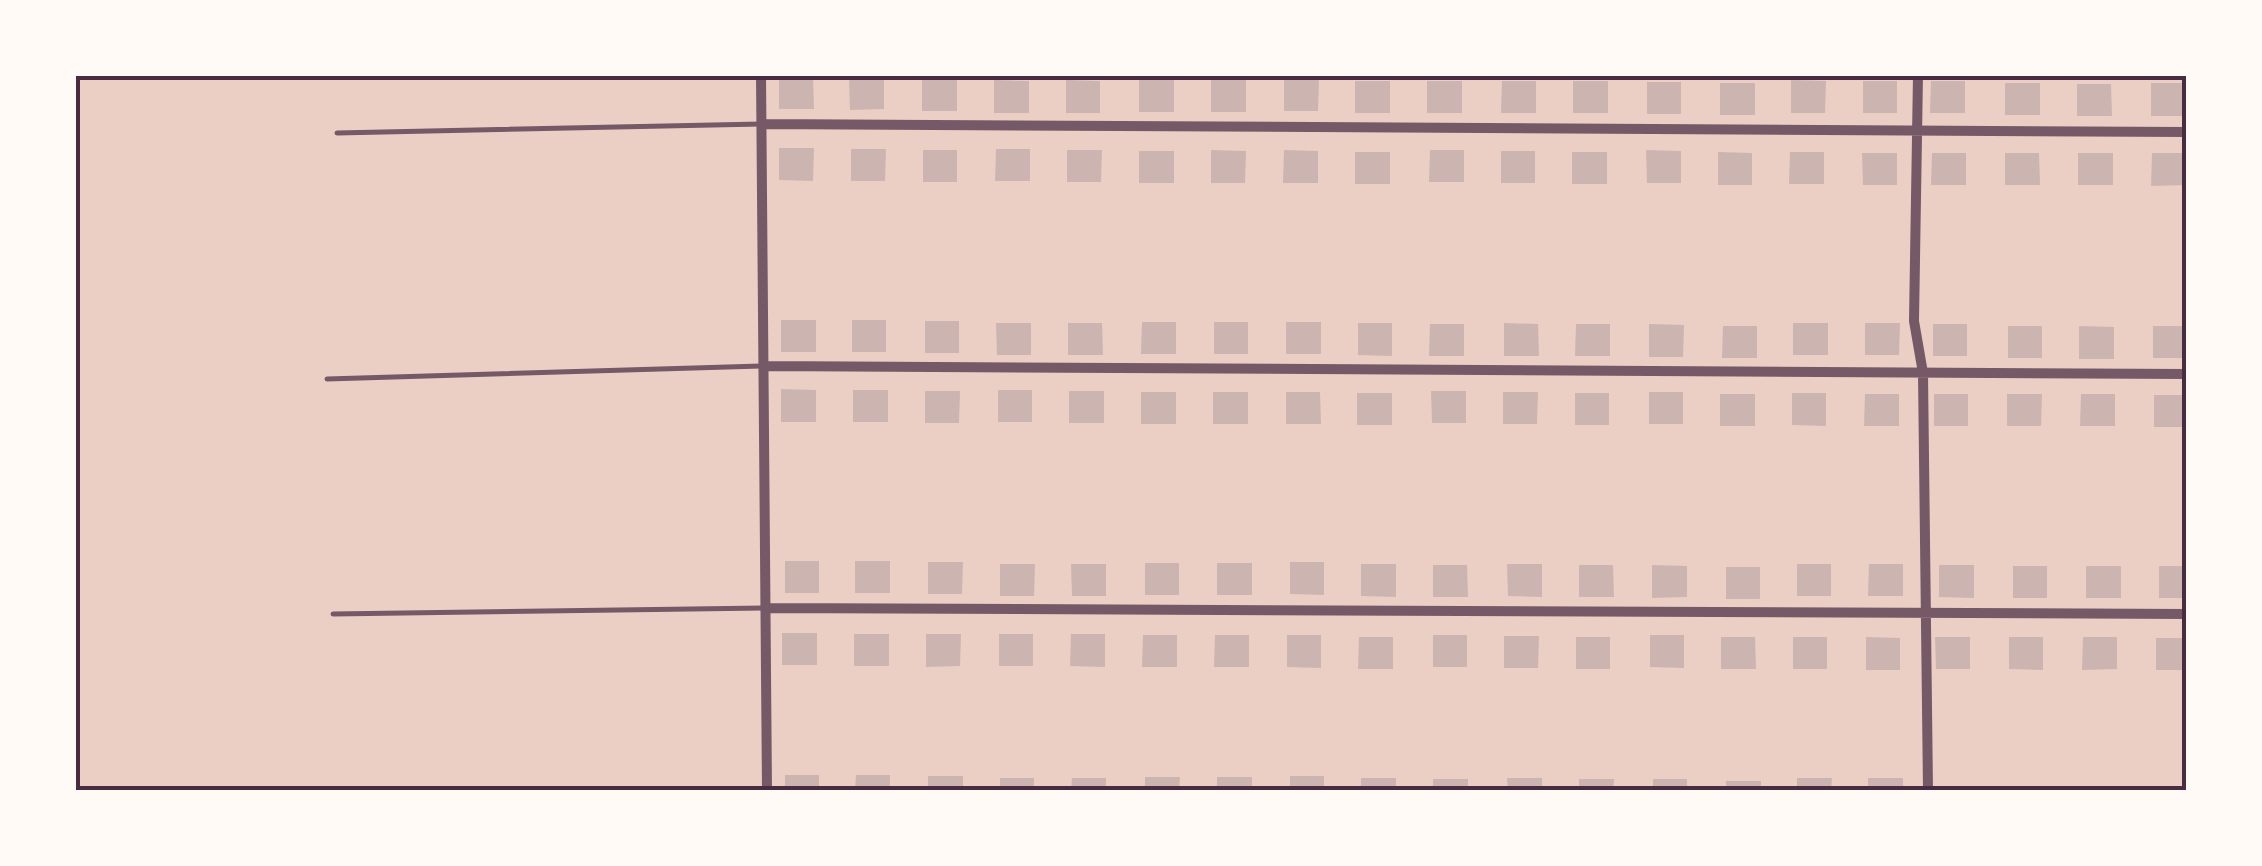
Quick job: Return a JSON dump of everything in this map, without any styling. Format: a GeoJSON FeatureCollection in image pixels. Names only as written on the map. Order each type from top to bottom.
{"type":"FeatureCollection","features":[{"type":"Feature","properties":{"kind":"street"},"geometry":{"type":"LineString","coordinates":[[761,75],[767,791]]}},
{"type":"Feature","properties":{"kind":"street"},"geometry":{"type":"LineString","coordinates":[[1918,75],[1914,321],[1923,374],[1928,791]]}},
{"type":"Feature","properties":{"kind":"street"},"geometry":{"type":"LineString","coordinates":[[761,124],[2187,132]]}},
{"type":"Feature","properties":{"kind":"street"},"geometry":{"type":"LineString","coordinates":[[764,366],[2187,374]]}},
{"type":"Feature","properties":{"kind":"street"},"geometry":{"type":"LineString","coordinates":[[767,608],[2187,614]]}},
{"type":"Feature","properties":{"kind":"lane"},"geometry":{"type":"LineString","coordinates":[[336,133],[761,124]]}},
{"type":"Feature","properties":{"kind":"lane"},"geometry":{"type":"LineString","coordinates":[[327,380],[764,366]]}},
{"type":"Feature","properties":{"kind":"lane"},"geometry":{"type":"LineString","coordinates":[[333,614],[767,608]]}},
{"type":"Feature","properties":{"kind":"shaded area"},"geometry":{"type":"Polygon","coordinates":[[[75,75],[2187,75],[2187,791],[75,791],[75,75]]]}},
{"type":"Feature","properties":{"kind":"building"},"geometry":{"type":"Polygon","coordinates":[[[779,77],[813,77],[814,109],[779,109],[779,77]]]}},
{"type":"Feature","properties":{"kind":"building"},"geometry":{"type":"Polygon","coordinates":[[[849,77],[884,78],[884,109],[850,110],[849,77]]]}},
{"type":"Feature","properties":{"kind":"building"},"geometry":{"type":"Polygon","coordinates":[[[922,79],[957,79],[957,111],[922,111],[922,79]]]}},
{"type":"Feature","properties":{"kind":"building"},"geometry":{"type":"Polygon","coordinates":[[[1284,79],[1319,79],[1318,111],[1284,111],[1284,79]]]}},
{"type":"Feature","properties":{"kind":"building"},"geometry":{"type":"Polygon","coordinates":[[[994,80],[1029,81],[1029,113],[994,113],[994,80]]]}},
{"type":"Feature","properties":{"kind":"building"},"geometry":{"type":"Polygon","coordinates":[[[1066,80],[1100,81],[1100,113],[1066,113],[1066,80]]]}},
{"type":"Feature","properties":{"kind":"building"},"geometry":{"type":"Polygon","coordinates":[[[1139,80],[1174,80],[1174,112],[1139,112],[1139,80]]]}},
{"type":"Feature","properties":{"kind":"building"},"geometry":{"type":"Polygon","coordinates":[[[1211,80],[1246,80],[1246,112],[1211,112],[1211,80]]]}},
{"type":"Feature","properties":{"kind":"building"},"geometry":{"type":"Polygon","coordinates":[[[1791,80],[1826,81],[1825,113],[1791,113],[1791,80]]]}},
{"type":"Feature","properties":{"kind":"building"},"geometry":{"type":"Polygon","coordinates":[[[1355,81],[1390,81],[1390,113],[1355,113],[1355,81]]]}},
{"type":"Feature","properties":{"kind":"building"},"geometry":{"type":"Polygon","coordinates":[[[1427,81],[1462,81],[1462,113],[1427,113],[1427,81]]]}},
{"type":"Feature","properties":{"kind":"building"},"geometry":{"type":"Polygon","coordinates":[[[1502,81],[1536,81],[1536,113],[1501,113],[1502,81]]]}},
{"type":"Feature","properties":{"kind":"building"},"geometry":{"type":"Polygon","coordinates":[[[1573,81],[1608,81],[1608,113],[1573,113],[1573,81]]]}},
{"type":"Feature","properties":{"kind":"building"},"geometry":{"type":"Polygon","coordinates":[[[1863,81],[1897,81],[1897,113],[1863,113],[1863,81]]]}},
{"type":"Feature","properties":{"kind":"building"},"geometry":{"type":"Polygon","coordinates":[[[1931,81],[1965,81],[1965,113],[1930,113],[1931,81]]]}},
{"type":"Feature","properties":{"kind":"building"},"geometry":{"type":"Polygon","coordinates":[[[1647,82],[1681,82],[1681,114],[1647,114],[1647,82]]]}},
{"type":"Feature","properties":{"kind":"building"},"geometry":{"type":"Polygon","coordinates":[[[1720,83],[1755,83],[1755,115],[1720,115],[1720,83]]]}},
{"type":"Feature","properties":{"kind":"building"},"geometry":{"type":"Polygon","coordinates":[[[2005,83],[2040,83],[2040,115],[2005,115],[2005,83]]]}},
{"type":"Feature","properties":{"kind":"building"},"geometry":{"type":"Polygon","coordinates":[[[2151,83],[2185,83],[2185,116],[2151,116],[2151,83]]]}},
{"type":"Feature","properties":{"kind":"building"},"geometry":{"type":"Polygon","coordinates":[[[2077,84],[2111,84],[2112,116],[2077,116],[2077,84]]]}},
{"type":"Feature","properties":{"kind":"building"},"geometry":{"type":"Polygon","coordinates":[[[779,148],[814,148],[813,181],[779,180],[779,148]]]}},
{"type":"Feature","properties":{"kind":"building"},"geometry":{"type":"Polygon","coordinates":[[[851,149],[886,149],[885,181],[851,181],[851,149]]]}},
{"type":"Feature","properties":{"kind":"building"},"geometry":{"type":"Polygon","coordinates":[[[996,149],[1030,149],[1030,181],[995,181],[996,149]]]}},
{"type":"Feature","properties":{"kind":"building"},"geometry":{"type":"Polygon","coordinates":[[[923,150],[957,150],[957,182],[923,182],[923,150]]]}},
{"type":"Feature","properties":{"kind":"building"},"geometry":{"type":"Polygon","coordinates":[[[1067,150],[1102,150],[1101,182],[1067,182],[1067,150]]]}},
{"type":"Feature","properties":{"kind":"building"},"geometry":{"type":"Polygon","coordinates":[[[1211,150],[1246,151],[1245,183],[1211,183],[1211,150]]]}},
{"type":"Feature","properties":{"kind":"building"},"geometry":{"type":"Polygon","coordinates":[[[1284,150],[1318,151],[1318,183],[1283,183],[1284,150]]]}},
{"type":"Feature","properties":{"kind":"building"},"geometry":{"type":"Polygon","coordinates":[[[1430,150],[1464,150],[1464,182],[1429,182],[1430,150]]]}},
{"type":"Feature","properties":{"kind":"building"},"geometry":{"type":"Polygon","coordinates":[[[1646,150],[1681,151],[1681,183],[1647,183],[1646,150]]]}},
{"type":"Feature","properties":{"kind":"building"},"geometry":{"type":"Polygon","coordinates":[[[1139,151],[1174,151],[1174,183],[1139,183],[1139,151]]]}},
{"type":"Feature","properties":{"kind":"building"},"geometry":{"type":"Polygon","coordinates":[[[1501,151],[1535,151],[1535,183],[1501,183],[1501,151]]]}},
{"type":"Feature","properties":{"kind":"building"},"geometry":{"type":"Polygon","coordinates":[[[1355,152],[1390,152],[1390,184],[1355,184],[1355,152]]]}},
{"type":"Feature","properties":{"kind":"building"},"geometry":{"type":"Polygon","coordinates":[[[1572,152],[1607,152],[1607,184],[1572,184],[1572,152]]]}},
{"type":"Feature","properties":{"kind":"building"},"geometry":{"type":"Polygon","coordinates":[[[1718,152],[1752,153],[1752,185],[1718,185],[1718,152]]]}},
{"type":"Feature","properties":{"kind":"building"},"geometry":{"type":"Polygon","coordinates":[[[1790,152],[1824,152],[1824,184],[1789,184],[1790,152]]]}},
{"type":"Feature","properties":{"kind":"building"},"geometry":{"type":"Polygon","coordinates":[[[1862,153],[1897,153],[1897,185],[1863,185],[1862,153]]]}},
{"type":"Feature","properties":{"kind":"building"},"geometry":{"type":"Polygon","coordinates":[[[1932,153],[1966,153],[1966,185],[1931,185],[1932,153]]]}},
{"type":"Feature","properties":{"kind":"building"},"geometry":{"type":"Polygon","coordinates":[[[2005,153],[2039,153],[2040,185],[2005,185],[2005,153]]]}},
{"type":"Feature","properties":{"kind":"building"},"geometry":{"type":"Polygon","coordinates":[[[2078,153],[2113,153],[2113,185],[2078,185],[2078,153]]]}},
{"type":"Feature","properties":{"kind":"building"},"geometry":{"type":"Polygon","coordinates":[[[2152,153],[2186,153],[2186,185],[2151,186],[2152,153]]]}},
{"type":"Feature","properties":{"kind":"building"},"geometry":{"type":"Polygon","coordinates":[[[781,320],[816,320],[816,352],[781,352],[781,320]]]}},
{"type":"Feature","properties":{"kind":"building"},"geometry":{"type":"Polygon","coordinates":[[[852,320],[886,320],[886,352],[852,352],[852,320]]]}},
{"type":"Feature","properties":{"kind":"building"},"geometry":{"type":"Polygon","coordinates":[[[925,321],[959,321],[959,353],[925,353],[925,321]]]}},
{"type":"Feature","properties":{"kind":"building"},"geometry":{"type":"Polygon","coordinates":[[[1142,322],[1176,322],[1176,354],[1141,354],[1142,322]]]}},
{"type":"Feature","properties":{"kind":"building"},"geometry":{"type":"Polygon","coordinates":[[[1214,322],[1248,322],[1248,354],[1214,354],[1214,322]]]}},
{"type":"Feature","properties":{"kind":"building"},"geometry":{"type":"Polygon","coordinates":[[[1286,322],[1321,322],[1321,354],[1286,354],[1286,322]]]}},
{"type":"Feature","properties":{"kind":"building"},"geometry":{"type":"Polygon","coordinates":[[[996,323],[1031,323],[1031,355],[997,355],[996,323]]]}},
{"type":"Feature","properties":{"kind":"building"},"geometry":{"type":"Polygon","coordinates":[[[1068,323],[1102,323],[1103,355],[1068,355],[1068,323]]]}},
{"type":"Feature","properties":{"kind":"building"},"geometry":{"type":"Polygon","coordinates":[[[1358,323],[1392,323],[1392,356],[1358,355],[1358,323]]]}},
{"type":"Feature","properties":{"kind":"building"},"geometry":{"type":"Polygon","coordinates":[[[1504,323],[1538,324],[1539,356],[1504,356],[1504,323]]]}},
{"type":"Feature","properties":{"kind":"building"},"geometry":{"type":"Polygon","coordinates":[[[1793,323],[1828,323],[1828,355],[1793,355],[1793,323]]]}},
{"type":"Feature","properties":{"kind":"building"},"geometry":{"type":"Polygon","coordinates":[[[1865,323],[1900,323],[1899,355],[1865,355],[1865,323]]]}},
{"type":"Feature","properties":{"kind":"building"},"geometry":{"type":"Polygon","coordinates":[[[1430,324],[1464,324],[1464,356],[1429,356],[1430,324]]]}},
{"type":"Feature","properties":{"kind":"building"},"geometry":{"type":"Polygon","coordinates":[[[1576,324],[1610,324],[1610,356],[1575,356],[1576,324]]]}},
{"type":"Feature","properties":{"kind":"building"},"geometry":{"type":"Polygon","coordinates":[[[1649,324],[1684,325],[1683,357],[1649,357],[1649,324]]]}},
{"type":"Feature","properties":{"kind":"building"},"geometry":{"type":"Polygon","coordinates":[[[1933,324],[1967,324],[1967,356],[1933,356],[1933,324]]]}},
{"type":"Feature","properties":{"kind":"building"},"geometry":{"type":"Polygon","coordinates":[[[1723,326],[1757,326],[1757,358],[1722,358],[1723,326]]]}},
{"type":"Feature","properties":{"kind":"building"},"geometry":{"type":"Polygon","coordinates":[[[2008,326],[2042,326],[2042,358],[2008,358],[2008,326]]]}},
{"type":"Feature","properties":{"kind":"building"},"geometry":{"type":"Polygon","coordinates":[[[2079,326],[2114,327],[2114,359],[2079,359],[2079,326]]]}},
{"type":"Feature","properties":{"kind":"building"},"geometry":{"type":"Polygon","coordinates":[[[2153,326],[2187,326],[2187,358],[2153,358],[2153,326]]]}},
{"type":"Feature","properties":{"kind":"building"},"geometry":{"type":"Polygon","coordinates":[[[781,389],[816,390],[816,422],[781,422],[781,389]]]}},
{"type":"Feature","properties":{"kind":"building"},"geometry":{"type":"Polygon","coordinates":[[[853,390],[888,390],[888,422],[853,422],[853,390]]]}},
{"type":"Feature","properties":{"kind":"building"},"geometry":{"type":"Polygon","coordinates":[[[998,390],[1032,390],[1032,422],[998,422],[998,390]]]}},
{"type":"Feature","properties":{"kind":"building"},"geometry":{"type":"Polygon","coordinates":[[[925,391],[960,391],[959,423],[925,423],[925,391]]]}},
{"type":"Feature","properties":{"kind":"building"},"geometry":{"type":"Polygon","coordinates":[[[1069,391],[1104,391],[1104,423],[1069,423],[1069,391]]]}},
{"type":"Feature","properties":{"kind":"building"},"geometry":{"type":"Polygon","coordinates":[[[1431,391],[1466,391],[1466,423],[1432,423],[1431,391]]]}},
{"type":"Feature","properties":{"kind":"building"},"geometry":{"type":"Polygon","coordinates":[[[1141,392],[1176,392],[1176,424],[1141,424],[1141,392]]]}},
{"type":"Feature","properties":{"kind":"building"},"geometry":{"type":"Polygon","coordinates":[[[1213,392],[1248,392],[1248,424],[1213,424],[1213,392]]]}},
{"type":"Feature","properties":{"kind":"building"},"geometry":{"type":"Polygon","coordinates":[[[1286,392],[1320,392],[1321,424],[1286,424],[1286,392]]]}},
{"type":"Feature","properties":{"kind":"building"},"geometry":{"type":"Polygon","coordinates":[[[1503,392],[1538,392],[1537,424],[1503,424],[1503,392]]]}},
{"type":"Feature","properties":{"kind":"building"},"geometry":{"type":"Polygon","coordinates":[[[1649,392],[1683,392],[1683,424],[1649,424],[1649,392]]]}},
{"type":"Feature","properties":{"kind":"building"},"geometry":{"type":"Polygon","coordinates":[[[1357,393],[1392,393],[1392,425],[1357,425],[1357,393]]]}},
{"type":"Feature","properties":{"kind":"building"},"geometry":{"type":"Polygon","coordinates":[[[1575,393],[1609,393],[1609,425],[1575,425],[1575,393]]]}},
{"type":"Feature","properties":{"kind":"building"},"geometry":{"type":"Polygon","coordinates":[[[1792,393],[1826,393],[1826,426],[1792,425],[1792,393]]]}},
{"type":"Feature","properties":{"kind":"building"},"geometry":{"type":"Polygon","coordinates":[[[1720,394],[1755,394],[1755,426],[1720,426],[1720,394]]]}},
{"type":"Feature","properties":{"kind":"building"},"geometry":{"type":"Polygon","coordinates":[[[1865,394],[1899,394],[1899,426],[1864,426],[1865,394]]]}},
{"type":"Feature","properties":{"kind":"building"},"geometry":{"type":"Polygon","coordinates":[[[1934,394],[1968,394],[1968,426],[1934,426],[1934,394]]]}},
{"type":"Feature","properties":{"kind":"building"},"geometry":{"type":"Polygon","coordinates":[[[2007,394],[2042,394],[2041,426],[2007,426],[2007,394]]]}},
{"type":"Feature","properties":{"kind":"building"},"geometry":{"type":"Polygon","coordinates":[[[2081,394],[2115,394],[2115,426],[2080,426],[2081,394]]]}},
{"type":"Feature","properties":{"kind":"building"},"geometry":{"type":"Polygon","coordinates":[[[2154,395],[2187,395],[2187,427],[2154,427],[2154,395]]]}},
{"type":"Feature","properties":{"kind":"building"},"geometry":{"type":"Polygon","coordinates":[[[785,561],[819,561],[819,593],[785,593],[785,561]]]}},
{"type":"Feature","properties":{"kind":"building"},"geometry":{"type":"Polygon","coordinates":[[[855,561],[890,561],[890,593],[855,593],[855,561]]]}},
{"type":"Feature","properties":{"kind":"building"},"geometry":{"type":"Polygon","coordinates":[[[928,562],[963,562],[962,594],[928,594],[928,562]]]}},
{"type":"Feature","properties":{"kind":"building"},"geometry":{"type":"Polygon","coordinates":[[[1290,562],[1324,562],[1324,595],[1290,594],[1290,562]]]}},
{"type":"Feature","properties":{"kind":"building"},"geometry":{"type":"Polygon","coordinates":[[[1145,563],[1179,563],[1179,595],[1145,595],[1145,563]]]}},
{"type":"Feature","properties":{"kind":"building"},"geometry":{"type":"Polygon","coordinates":[[[1217,563],[1252,563],[1252,595],[1217,595],[1217,563]]]}},
{"type":"Feature","properties":{"kind":"building"},"geometry":{"type":"Polygon","coordinates":[[[1000,564],[1035,564],[1034,596],[1000,596],[1000,564]]]}},
{"type":"Feature","properties":{"kind":"building"},"geometry":{"type":"Polygon","coordinates":[[[1071,564],[1106,564],[1106,596],[1072,596],[1071,564]]]}},
{"type":"Feature","properties":{"kind":"building"},"geometry":{"type":"Polygon","coordinates":[[[1361,564],[1396,564],[1396,597],[1361,596],[1361,564]]]}},
{"type":"Feature","properties":{"kind":"building"},"geometry":{"type":"Polygon","coordinates":[[[1507,564],[1542,564],[1542,597],[1508,596],[1507,564]]]}},
{"type":"Feature","properties":{"kind":"building"},"geometry":{"type":"Polygon","coordinates":[[[1797,564],[1831,564],[1831,596],[1797,596],[1797,564]]]}},
{"type":"Feature","properties":{"kind":"building"},"geometry":{"type":"Polygon","coordinates":[[[1869,564],[1903,564],[1903,596],[1868,596],[1869,564]]]}},
{"type":"Feature","properties":{"kind":"building"},"geometry":{"type":"Polygon","coordinates":[[[1433,565],[1467,565],[1468,597],[1433,597],[1433,565]]]}},
{"type":"Feature","properties":{"kind":"building"},"geometry":{"type":"Polygon","coordinates":[[[1579,565],[1613,565],[1614,597],[1579,597],[1579,565]]]}},
{"type":"Feature","properties":{"kind":"building"},"geometry":{"type":"Polygon","coordinates":[[[1652,565],[1687,566],[1687,597],[1652,598],[1652,565]]]}},
{"type":"Feature","properties":{"kind":"building"},"geometry":{"type":"Polygon","coordinates":[[[1939,565],[1974,565],[1974,598],[1939,597],[1939,565]]]}},
{"type":"Feature","properties":{"kind":"building"},"geometry":{"type":"Polygon","coordinates":[[[2013,566],[2047,566],[2047,598],[2013,598],[2013,566]]]}},
{"type":"Feature","properties":{"kind":"building"},"geometry":{"type":"Polygon","coordinates":[[[2086,566],[2121,566],[2121,598],[2086,598],[2086,566]]]}},
{"type":"Feature","properties":{"kind":"building"},"geometry":{"type":"Polygon","coordinates":[[[2159,566],[2187,566],[2187,598],[2159,598],[2159,566]]]}},
{"type":"Feature","properties":{"kind":"building"},"geometry":{"type":"Polygon","coordinates":[[[1726,567],[1760,567],[1760,599],[1726,599],[1726,567]]]}},
{"type":"Feature","properties":{"kind":"building"},"geometry":{"type":"Polygon","coordinates":[[[782,633],[817,633],[817,665],[782,665],[782,633]]]}},
{"type":"Feature","properties":{"kind":"building"},"geometry":{"type":"Polygon","coordinates":[[[854,634],[889,634],[889,666],[854,666],[854,634]]]}},
{"type":"Feature","properties":{"kind":"building"},"geometry":{"type":"Polygon","coordinates":[[[926,634],[961,634],[960,666],[926,667],[926,634]]]}},
{"type":"Feature","properties":{"kind":"building"},"geometry":{"type":"Polygon","coordinates":[[[999,634],[1033,634],[1033,666],[999,666],[999,634]]]}},
{"type":"Feature","properties":{"kind":"building"},"geometry":{"type":"Polygon","coordinates":[[[1071,634],[1105,634],[1105,667],[1070,666],[1071,634]]]}},
{"type":"Feature","properties":{"kind":"building"},"geometry":{"type":"Polygon","coordinates":[[[1143,635],[1177,635],[1177,667],[1142,667],[1143,635]]]}},
{"type":"Feature","properties":{"kind":"building"},"geometry":{"type":"Polygon","coordinates":[[[1215,635],[1249,635],[1249,667],[1214,667],[1215,635]]]}},
{"type":"Feature","properties":{"kind":"building"},"geometry":{"type":"Polygon","coordinates":[[[1287,635],[1321,635],[1321,668],[1287,667],[1287,635]]]}},
{"type":"Feature","properties":{"kind":"building"},"geometry":{"type":"Polygon","coordinates":[[[1433,635],[1467,635],[1467,667],[1433,667],[1433,635]]]}},
{"type":"Feature","properties":{"kind":"building"},"geometry":{"type":"Polygon","coordinates":[[[1650,635],[1684,635],[1684,668],[1650,667],[1650,635]]]}},
{"type":"Feature","properties":{"kind":"building"},"geometry":{"type":"Polygon","coordinates":[[[1504,636],[1539,636],[1538,668],[1504,668],[1504,636]]]}},
{"type":"Feature","properties":{"kind":"building"},"geometry":{"type":"Polygon","coordinates":[[[1359,637],[1393,637],[1393,669],[1358,669],[1359,637]]]}},
{"type":"Feature","properties":{"kind":"building"},"geometry":{"type":"Polygon","coordinates":[[[1576,637],[1610,637],[1610,669],[1576,669],[1576,637]]]}},
{"type":"Feature","properties":{"kind":"building"},"geometry":{"type":"Polygon","coordinates":[[[1721,637],[1755,637],[1756,669],[1721,669],[1721,637]]]}},
{"type":"Feature","properties":{"kind":"building"},"geometry":{"type":"Polygon","coordinates":[[[1793,637],[1827,637],[1827,669],[1793,669],[1793,637]]]}},
{"type":"Feature","properties":{"kind":"building"},"geometry":{"type":"Polygon","coordinates":[[[1866,637],[1900,638],[1900,670],[1866,670],[1866,637]]]}},
{"type":"Feature","properties":{"kind":"building"},"geometry":{"type":"Polygon","coordinates":[[[1935,637],[1970,637],[1970,669],[1936,669],[1935,637]]]}},
{"type":"Feature","properties":{"kind":"building"},"geometry":{"type":"Polygon","coordinates":[[[2009,637],[2043,637],[2043,670],[2009,669],[2009,637]]]}},
{"type":"Feature","properties":{"kind":"building"},"geometry":{"type":"Polygon","coordinates":[[[2083,637],[2117,637],[2117,669],[2082,670],[2083,637]]]}},
{"type":"Feature","properties":{"kind":"building"},"geometry":{"type":"Polygon","coordinates":[[[2156,638],[2187,638],[2187,670],[2156,670],[2156,638]]]}},
{"type":"Feature","properties":{"kind":"building"},"geometry":{"type":"Polygon","coordinates":[[[785,775],[819,775],[819,791],[785,791],[785,775]]]}},
{"type":"Feature","properties":{"kind":"building"},"geometry":{"type":"Polygon","coordinates":[[[856,775],[890,775],[890,791],[855,791],[856,775]]]}},
{"type":"Feature","properties":{"kind":"building"},"geometry":{"type":"Polygon","coordinates":[[[928,776],[963,776],[963,791],[928,791],[928,776]]]}},
{"type":"Feature","properties":{"kind":"building"},"geometry":{"type":"Polygon","coordinates":[[[1290,776],[1324,776],[1324,791],[1290,791],[1290,776]]]}},
{"type":"Feature","properties":{"kind":"building"},"geometry":{"type":"Polygon","coordinates":[[[1145,777],[1180,777],[1179,791],[1145,791],[1145,777]]]}},
{"type":"Feature","properties":{"kind":"building"},"geometry":{"type":"Polygon","coordinates":[[[1217,777],[1252,777],[1252,791],[1217,791],[1217,777]]]}},
{"type":"Feature","properties":{"kind":"building"},"geometry":{"type":"Polygon","coordinates":[[[1000,778],[1034,778],[1034,791],[1000,791],[1000,778]]]}},
{"type":"Feature","properties":{"kind":"building"},"geometry":{"type":"Polygon","coordinates":[[[1072,778],[1106,778],[1106,791],[1071,791],[1072,778]]]}},
{"type":"Feature","properties":{"kind":"building"},"geometry":{"type":"Polygon","coordinates":[[[1361,778],[1396,778],[1396,791],[1361,791],[1361,778]]]}},
{"type":"Feature","properties":{"kind":"building"},"geometry":{"type":"Polygon","coordinates":[[[1507,778],[1542,778],[1542,791],[1508,791],[1507,778]]]}},
{"type":"Feature","properties":{"kind":"building"},"geometry":{"type":"Polygon","coordinates":[[[1797,778],[1832,778],[1831,791],[1797,791],[1797,778]]]}},
{"type":"Feature","properties":{"kind":"building"},"geometry":{"type":"Polygon","coordinates":[[[1868,778],[1903,778],[1903,791],[1868,791],[1868,778]]]}},
{"type":"Feature","properties":{"kind":"building"},"geometry":{"type":"Polygon","coordinates":[[[1433,779],[1468,779],[1468,791],[1433,791],[1433,779]]]}},
{"type":"Feature","properties":{"kind":"building"},"geometry":{"type":"Polygon","coordinates":[[[1579,779],[1614,779],[1613,791],[1579,791],[1579,779]]]}},
{"type":"Feature","properties":{"kind":"building"},"geometry":{"type":"Polygon","coordinates":[[[1653,779],[1687,779],[1687,791],[1653,791],[1653,779]]]}},
{"type":"Feature","properties":{"kind":"building"},"geometry":{"type":"Polygon","coordinates":[[[1726,781],[1761,781],[1761,791],[1726,791],[1726,781]]]}}]}
